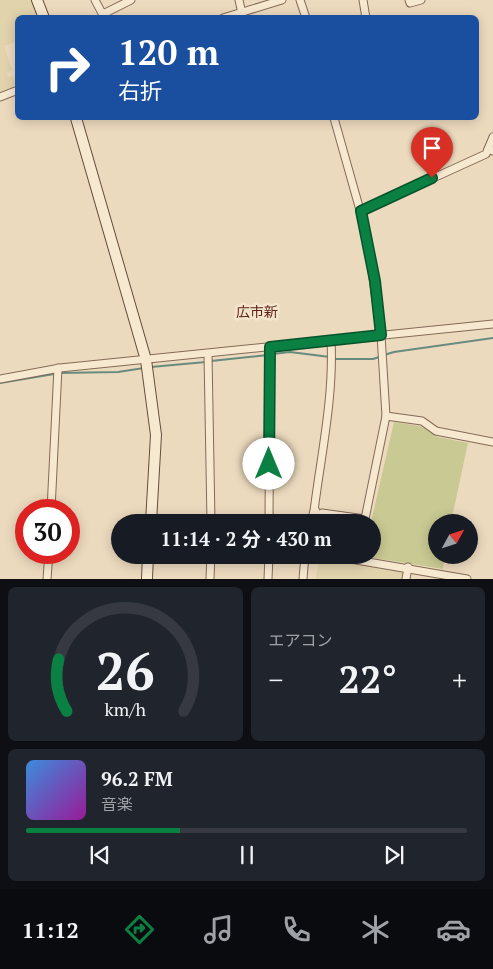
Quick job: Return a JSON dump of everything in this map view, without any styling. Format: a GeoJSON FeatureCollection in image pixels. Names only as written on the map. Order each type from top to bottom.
{"type":"FeatureCollection","features":[{"type":"Feature","properties":{"kind":"street"},"geometry":{"type":"LineString","coordinates":[[37,0],[43,15]]}},
{"type":"Feature","properties":{"kind":"street"},"geometry":{"type":"LineString","coordinates":[[95,0],[103,15]]}},
{"type":"Feature","properties":{"kind":"street"},"geometry":{"type":"LineString","coordinates":[[106,15],[132,0]]}},
{"type":"Feature","properties":{"kind":"street"},"geometry":{"type":"LineString","coordinates":[[239,0],[243,15],[282,0]]}},
{"type":"Feature","properties":{"kind":"street"},"geometry":{"type":"LineString","coordinates":[[300,0],[305,15]]}},
{"type":"Feature","properties":{"kind":"street"},"geometry":{"type":"LineString","coordinates":[[362,0],[365,15]]}},
{"type":"Feature","properties":{"kind":"street"},"geometry":{"type":"LineString","coordinates":[[409,0],[410,3],[421,0]]}},
{"type":"Feature","properties":{"kind":"street"},"geometry":{"type":"LineString","coordinates":[[0,97],[15,91]]}},
{"type":"Feature","properties":{"kind":"street"},"geometry":{"type":"LineString","coordinates":[[77,120],[146,360],[156,435],[151,514]]}},
{"type":"Feature","properties":{"kind":"street"},"geometry":{"type":"LineString","coordinates":[[314,511],[365,520],[386,416],[381,335],[375,281],[361,211],[335,120]]}},
{"type":"Feature","properties":{"kind":"street"},"geometry":{"type":"LineString","coordinates":[[361,211],[486,154],[491,150],[493,137]]}},
{"type":"Feature","properties":{"kind":"street"},"geometry":{"type":"LineString","coordinates":[[0,379],[58,368],[381,335],[417,334],[493,324]]}},
{"type":"Feature","properties":{"kind":"street"},"geometry":{"type":"LineString","coordinates":[[313,514],[328,410],[332,364],[331,340]]}},
{"type":"Feature","properties":{"kind":"street"},"geometry":{"type":"LineString","coordinates":[[269,514],[270,347]]}},
{"type":"Feature","properties":{"kind":"street"},"geometry":{"type":"LineString","coordinates":[[208,354],[211,514]]}},
{"type":"Feature","properties":{"kind":"street"},"geometry":{"type":"LineString","coordinates":[[52,499],[58,368]]}},
{"type":"Feature","properties":{"kind":"street"},"geometry":{"type":"LineString","coordinates":[[386,416],[422,421],[436,431],[493,442]]}},
{"type":"Feature","properties":{"kind":"street"},"geometry":{"type":"LineString","coordinates":[[381,563],[468,579]]}},
{"type":"Feature","properties":{"kind":"street"},"geometry":{"type":"LineString","coordinates":[[48,579],[49,564]]}},
{"type":"Feature","properties":{"kind":"street"},"geometry":{"type":"LineString","coordinates":[[147,579],[148,564]]}},
{"type":"Feature","properties":{"kind":"street"},"geometry":{"type":"LineString","coordinates":[[210,579],[211,564]]}},
{"type":"Feature","properties":{"kind":"street"},"geometry":{"type":"LineString","coordinates":[[268,579],[269,564]]}},
{"type":"Feature","properties":{"kind":"street"},"geometry":{"type":"LineString","coordinates":[[303,579],[304,564]]}},
{"type":"Feature","properties":{"kind":"street"},"geometry":{"type":"LineString","coordinates":[[406,579],[408,567]]}},
{"type":"Feature","properties":{"kind":"shaded area"},"geometry":{"type":"Polygon","coordinates":[[[0,0],[31,0],[38,15],[15,15],[15,42],[4,46],[12,70],[7,73],[8,77],[13,76],[15,89],[0,95],[0,0]]]}},
{"type":"Feature","properties":{"kind":"shaded area"},"geometry":{"type":"Polygon","coordinates":[[[318,564],[361,564],[403,570],[401,579],[316,579],[318,564]]]}},
{"type":"Feature","properties":{"kind":"green space"},"geometry":{"type":"Polygon","coordinates":[[[394,422],[420,426],[438,437],[468,443],[453,514],[428,514],[428,564],[444,564],[443,569],[381,559],[381,514],[373,514],[394,422]]]}},
{"type":"Feature","properties":{"kind":"waterway"},"geometry":{"type":"LineString","coordinates":[[384,355],[493,338]]}},
{"type":"Feature","properties":{"kind":"waterway"},"geometry":{"type":"LineString","coordinates":[[273,354],[290,352],[330,357]]}},
{"type":"Feature","properties":{"kind":"waterway"},"geometry":{"type":"LineString","coordinates":[[211,361],[268,355]]}},
{"type":"Feature","properties":{"kind":"waterway"},"geometry":{"type":"LineString","coordinates":[[334,359],[373,359],[379,357]]}},
{"type":"Feature","properties":{"kind":"waterway"},"geometry":{"type":"LineString","coordinates":[[151,367],[206,362]]}},
{"type":"Feature","properties":{"kind":"waterway"},"geometry":{"type":"LineString","coordinates":[[59,373],[118,372],[144,368]]}},
{"type":"Feature","properties":{"kind":"waterway"},"geometry":{"type":"LineString","coordinates":[[0,383],[54,374]]}},
{"type":"Feature","properties":{"kind":"district","name":"広市新"},"geometry":{"type":"Point","coordinates":[257,311]}},
{"type":"Feature","properties":{"kind":"route"},"geometry":{"type":"LineString","coordinates":[[269,464],[270,347],[381,335],[375,281],[361,211],[432,178]]}}]}
